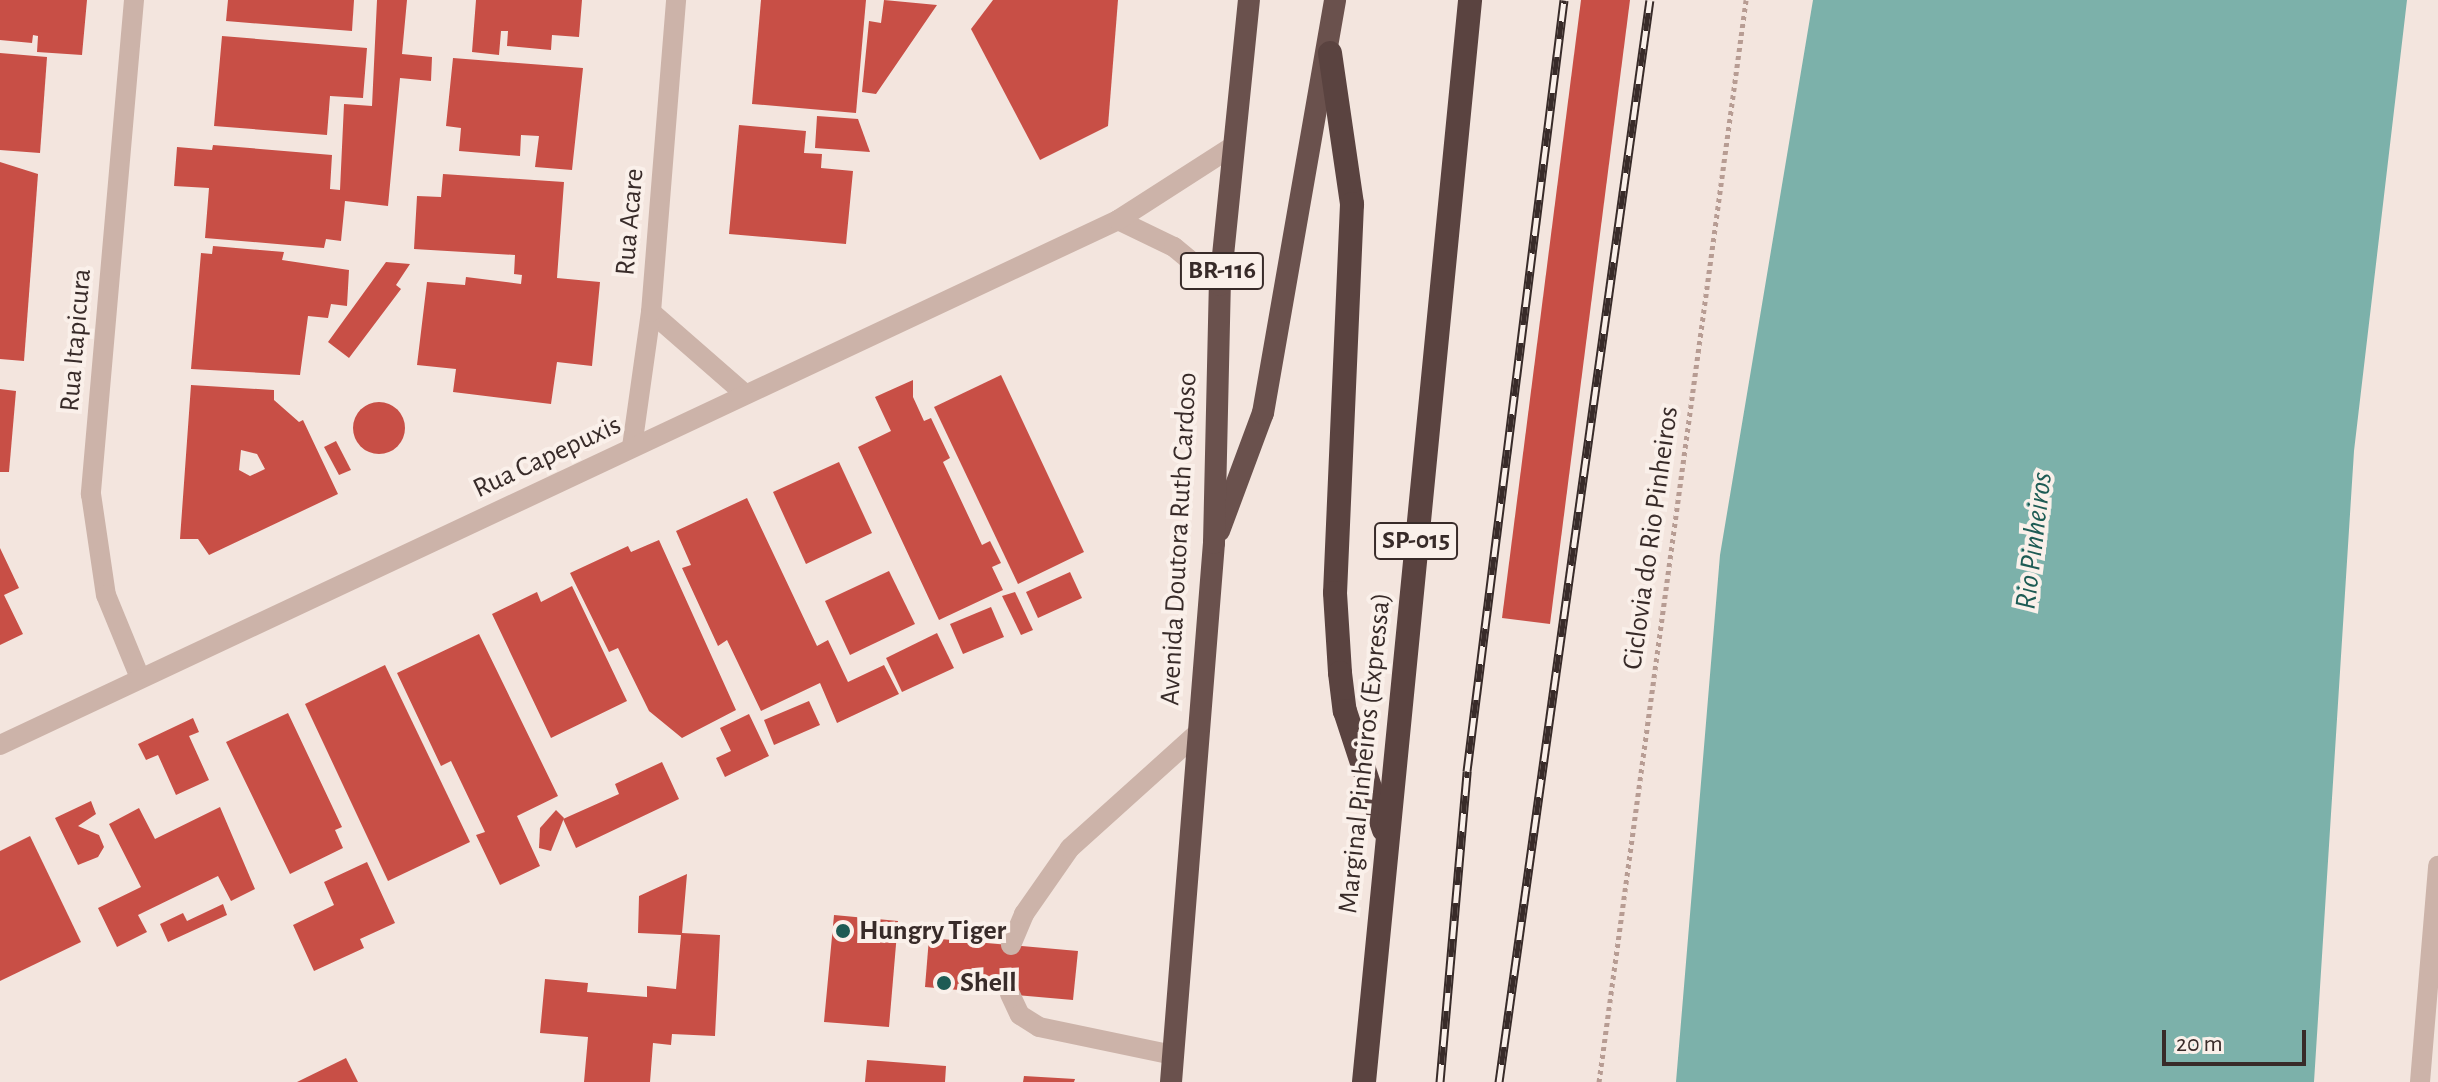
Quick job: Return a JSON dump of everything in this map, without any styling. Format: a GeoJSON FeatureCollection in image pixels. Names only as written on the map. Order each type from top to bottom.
{"type":"FeatureCollection","features":[{"type":"Feature","properties":{"kind":"highway","name":"Avenida Doutora Ruth Cardoso"},"geometry":{"type":"LineString","coordinates":[[1171,1082],[1214,543],[1220,285],[1249,0]]}},
{"type":"Feature","properties":{"kind":"highway"},"geometry":{"type":"LineString","coordinates":[[1214,543],[1263,413],[1330,53],[1335,0]]}},
{"type":"Feature","properties":{"kind":"highway","name":"Marginal Pinheiros (Expressa)"},"geometry":{"type":"LineString","coordinates":[[1364,1082],[1470,0]]}},
{"type":"Feature","properties":{"kind":"highway"},"geometry":{"type":"LineString","coordinates":[[1330,53],[1352,204],[1335,593],[1340,673],[1345,711],[1387,837]]}},
{"type":"Feature","properties":{"kind":"street","name":"Rua Itapicura"},"geometry":{"type":"LineString","coordinates":[[134,0],[91,494],[106,595],[140,678]]}},
{"type":"Feature","properties":{"kind":"street","name":"Rua Acare"},"geometry":{"type":"LineString","coordinates":[[632,447],[651,312],[676,0]]}},
{"type":"Feature","properties":{"kind":"street","name":"Rua Capepuxis"},"geometry":{"type":"LineString","coordinates":[[0,745],[1118,220],[1235,145]]}},
{"type":"Feature","properties":{"kind":"street"},"geometry":{"type":"LineString","coordinates":[[1118,220],[1174,247],[1220,285]]}},
{"type":"Feature","properties":{"kind":"street"},"geometry":{"type":"LineString","coordinates":[[651,312],[745,394]]}},
{"type":"Feature","properties":{"kind":"street"},"geometry":{"type":"LineString","coordinates":[[1011,945],[1024,914],[1070,848],[1199,732]]}},
{"type":"Feature","properties":{"kind":"street"},"geometry":{"type":"LineString","coordinates":[[2420,1082],[2438,866]]}},
{"type":"Feature","properties":{"kind":"street"},"geometry":{"type":"LineString","coordinates":[[1010,994],[1020,1015],[1039,1027],[1173,1055]]}},
{"type":"Feature","properties":{"kind":"path","name":"Ciclovia do Rio Pinheiros"},"geometry":{"type":"LineString","coordinates":[[1599,1082],[1746,0]]}},
{"type":"Feature","properties":{"kind":"water","name":"Rio Pinheiros"},"geometry":{"type":"Polygon","coordinates":[[[1813,0],[2407,0],[2354,451],[2314,1082],[1676,1082],[1720,555],[1813,0]]]}},
{"type":"Feature","properties":{"kind":"building"},"geometry":{"type":"Polygon","coordinates":[[[0,0],[87,0],[82,55],[37,52],[38,36],[33,35],[32,43],[0,40],[0,0]]]}},
{"type":"Feature","properties":{"kind":"building"},"geometry":{"type":"Polygon","coordinates":[[[228,0],[354,0],[352,31],[226,21],[228,0]]]}},
{"type":"Feature","properties":{"kind":"building"},"geometry":{"type":"Polygon","coordinates":[[[377,0],[407,0],[402,54],[432,57],[431,81],[400,78],[388,206],[345,201],[341,241],[326,239],[324,248],[205,238],[209,188],[174,186],[177,147],[212,150],[213,145],[332,155],[330,189],[340,190],[344,104],[372,106],[377,0]]]}},
{"type":"Feature","properties":{"kind":"building"},"geometry":{"type":"Polygon","coordinates":[[[476,0],[582,0],[579,37],[552,35],[551,50],[507,46],[508,31],[501,31],[499,55],[472,52],[476,0]]]}},
{"type":"Feature","properties":{"kind":"building"},"geometry":{"type":"Polygon","coordinates":[[[761,0],[866,0],[856,113],[752,104],[761,0]]]}},
{"type":"Feature","properties":{"kind":"building"},"geometry":{"type":"Polygon","coordinates":[[[884,0],[937,5],[876,94],[862,92],[869,21],[881,23],[884,0]]]}},
{"type":"Feature","properties":{"kind":"building"},"geometry":{"type":"Polygon","coordinates":[[[993,0],[1118,0],[1108,126],[1040,160],[971,29],[993,0]]]}},
{"type":"Feature","properties":{"kind":"building"},"geometry":{"type":"Polygon","coordinates":[[[1581,0],[1630,0],[1550,624],[1502,618],[1581,0]]]}},
{"type":"Feature","properties":{"kind":"building"},"geometry":{"type":"Polygon","coordinates":[[[222,36],[367,48],[363,98],[330,96],[327,135],[214,126],[222,36]]]}},
{"type":"Feature","properties":{"kind":"building"},"geometry":{"type":"Polygon","coordinates":[[[0,53],[47,57],[40,153],[0,150],[0,53]]]}},
{"type":"Feature","properties":{"kind":"building"},"geometry":{"type":"Polygon","coordinates":[[[453,58],[583,68],[572,170],[535,167],[539,136],[521,135],[520,156],[459,151],[461,128],[446,126],[453,58]]]}},
{"type":"Feature","properties":{"kind":"building"},"geometry":{"type":"Polygon","coordinates":[[[817,116],[858,119],[870,152],[815,148],[817,116]]]}},
{"type":"Feature","properties":{"kind":"building"},"geometry":{"type":"Polygon","coordinates":[[[739,125],[806,131],[804,153],[822,154],[821,168],[853,171],[846,244],[729,234],[739,125]]]}},
{"type":"Feature","properties":{"kind":"building"},"geometry":{"type":"Polygon","coordinates":[[[0,162],[38,174],[24,361],[0,359],[0,162]]]}},
{"type":"Feature","properties":{"kind":"building"},"geometry":{"type":"Polygon","coordinates":[[[443,174],[564,182],[557,278],[600,282],[592,366],[557,362],[551,404],[453,392],[456,369],[417,365],[427,282],[465,285],[466,277],[521,284],[522,275],[514,274],[515,255],[414,249],[417,196],[441,197],[443,174]]]}},
{"type":"Feature","properties":{"kind":"building"},"geometry":{"type":"Polygon","coordinates":[[[213,246],[284,252],[282,260],[349,270],[347,306],[331,304],[328,318],[308,316],[300,375],[191,369],[201,253],[212,254],[213,246]]]}},
{"type":"Feature","properties":{"kind":"building"},"geometry":{"type":"Polygon","coordinates":[[[386,262],[410,264],[396,285],[401,289],[349,358],[328,342],[386,262]]]}},
{"type":"Feature","properties":{"kind":"building"},"geometry":{"type":"Polygon","coordinates":[[[1001,375],[1084,552],[1018,584],[934,407],[1001,375]]]}},
{"type":"Feature","properties":{"kind":"building"},"geometry":{"type":"Polygon","coordinates":[[[913,380],[913,397],[924,421],[931,418],[950,458],[943,462],[982,545],[990,541],[1001,563],[992,567],[1003,590],[939,620],[858,447],[891,431],[875,397],[913,380]]]}},
{"type":"Feature","properties":{"kind":"building"},"geometry":{"type":"Polygon","coordinates":[[[191,385],[274,390],[274,400],[299,422],[303,420],[338,494],[209,555],[198,539],[180,539],[191,385]],[[241,450],[239,470],[250,476],[265,469],[257,454],[241,450]]]}},
{"type":"Feature","properties":{"kind":"building"},"geometry":{"type":"Polygon","coordinates":[[[0,389],[16,391],[9,472],[0,472],[0,389]]]}},
{"type":"Feature","properties":{"kind":"building"},"geometry":{"type":"Polygon","coordinates":[[[379,402],[397,410],[405,428],[397,446],[379,454],[361,446],[353,428],[361,410],[379,402]]]}},
{"type":"Feature","properties":{"kind":"building"},"geometry":{"type":"Polygon","coordinates":[[[336,441],[351,470],[339,475],[324,447],[336,441]]]}},
{"type":"Feature","properties":{"kind":"building"},"geometry":{"type":"Polygon","coordinates":[[[839,462],[872,533],[806,564],[773,492],[839,462]]]}},
{"type":"Feature","properties":{"kind":"building"},"geometry":{"type":"Polygon","coordinates":[[[747,498],[817,646],[828,640],[848,682],[884,665],[899,694],[837,723],[820,683],[761,711],[727,640],[718,646],[682,568],[691,565],[676,531],[747,498]]]}},
{"type":"Feature","properties":{"kind":"building"},"geometry":{"type":"Polygon","coordinates":[[[659,540],[736,710],[682,738],[649,711],[618,648],[609,652],[570,573],[628,546],[631,552],[659,540]]]}},
{"type":"Feature","properties":{"kind":"building"},"geometry":{"type":"Polygon","coordinates":[[[0,548],[19,588],[4,595],[23,634],[0,645],[0,548]]]}},
{"type":"Feature","properties":{"kind":"building"},"geometry":{"type":"Polygon","coordinates":[[[889,571],[915,624],[850,655],[825,601],[889,571]]]}},
{"type":"Feature","properties":{"kind":"building"},"geometry":{"type":"Polygon","coordinates":[[[1070,572],[1082,598],[1038,618],[1026,592],[1070,572]]]}},
{"type":"Feature","properties":{"kind":"building"},"geometry":{"type":"Polygon","coordinates":[[[572,586],[627,701],[551,738],[492,614],[537,592],[541,602],[572,586]]]}},
{"type":"Feature","properties":{"kind":"building"},"geometry":{"type":"Polygon","coordinates":[[[1015,592],[1033,630],[1021,635],[1002,596],[1015,592]]]}},
{"type":"Feature","properties":{"kind":"building"},"geometry":{"type":"Polygon","coordinates":[[[991,607],[1004,637],[963,654],[950,624],[991,607]]]}},
{"type":"Feature","properties":{"kind":"building"},"geometry":{"type":"Polygon","coordinates":[[[937,633],[954,668],[902,692],[886,658],[937,633]]]}},
{"type":"Feature","properties":{"kind":"building"},"geometry":{"type":"Polygon","coordinates":[[[479,634],[558,796],[517,816],[540,866],[500,885],[476,835],[485,832],[451,761],[441,766],[397,673],[479,634]]]}},
{"type":"Feature","properties":{"kind":"building"},"geometry":{"type":"Polygon","coordinates":[[[385,665],[470,842],[388,881],[305,704],[385,665]]]}},
{"type":"Feature","properties":{"kind":"building"},"geometry":{"type":"Polygon","coordinates":[[[809,701],[820,725],[774,745],[764,720],[809,701]]]}},
{"type":"Feature","properties":{"kind":"building"},"geometry":{"type":"Polygon","coordinates":[[[288,713],[342,827],[335,830],[343,848],[290,874],[226,742],[288,713]]]}},
{"type":"Feature","properties":{"kind":"building"},"geometry":{"type":"Polygon","coordinates":[[[749,714],[769,756],[725,777],[716,758],[731,751],[720,728],[749,714]]]}},
{"type":"Feature","properties":{"kind":"building"},"geometry":{"type":"Polygon","coordinates":[[[193,718],[199,732],[189,736],[209,780],[176,795],[158,755],[146,760],[138,744],[193,718]]]}},
{"type":"Feature","properties":{"kind":"building"},"geometry":{"type":"Polygon","coordinates":[[[662,762],[679,799],[576,848],[563,819],[619,794],[615,784],[662,762]]]}},
{"type":"Feature","properties":{"kind":"building"},"geometry":{"type":"Polygon","coordinates":[[[91,801],[96,814],[78,826],[99,835],[104,847],[98,857],[78,865],[55,818],[91,801]]]}},
{"type":"Feature","properties":{"kind":"building"},"geometry":{"type":"Polygon","coordinates":[[[220,807],[255,889],[231,901],[218,876],[138,915],[147,932],[117,947],[98,908],[141,887],[109,824],[139,808],[155,839],[220,807]]]}},
{"type":"Feature","properties":{"kind":"building"},"geometry":{"type":"Polygon","coordinates":[[[556,810],[564,818],[551,851],[539,848],[540,828],[556,810]]]}},
{"type":"Feature","properties":{"kind":"building"},"geometry":{"type":"Polygon","coordinates":[[[30,836],[81,942],[0,981],[0,851],[30,836]]]}},
{"type":"Feature","properties":{"kind":"building"},"geometry":{"type":"Polygon","coordinates":[[[367,862],[395,923],[360,939],[364,948],[314,971],[293,925],[334,905],[324,882],[367,862]]]}},
{"type":"Feature","properties":{"kind":"building"},"geometry":{"type":"Polygon","coordinates":[[[687,874],[682,933],[720,935],[715,1036],[672,1034],[671,1045],[653,1043],[650,1082],[584,1082],[588,1037],[540,1033],[545,979],[588,983],[587,992],[647,997],[647,986],[676,989],[681,935],[638,933],[639,896],[687,874]]]}},
{"type":"Feature","properties":{"kind":"building"},"geometry":{"type":"Polygon","coordinates":[[[223,904],[227,915],[168,942],[160,924],[183,913],[187,921],[223,904]]]}},
{"type":"Feature","properties":{"kind":"building"},"geometry":{"type":"Polygon","coordinates":[[[834,915],[898,921],[889,1027],[824,1022],[834,915]]]}},
{"type":"Feature","properties":{"kind":"building"},"geometry":{"type":"Polygon","coordinates":[[[929,938],[1078,951],[1073,1000],[925,987],[929,938]]]}},
{"type":"Feature","properties":{"kind":"building"},"geometry":{"type":"Polygon","coordinates":[[[346,1058],[358,1082],[297,1082],[346,1058]]]}},
{"type":"Feature","properties":{"kind":"building"},"geometry":{"type":"Polygon","coordinates":[[[867,1060],[946,1066],[945,1082],[865,1082],[867,1060]]]}},
{"type":"Feature","properties":{"kind":"building"},"geometry":{"type":"Polygon","coordinates":[[[1024,1076],[1075,1079],[1074,1082],[1023,1082],[1024,1076]]]}},
{"type":"Feature","properties":{"kind":"railway"},"geometry":{"type":"LineString","coordinates":[[1440,1082],[1467,771],[1564,0]]}},
{"type":"Feature","properties":{"kind":"railway"},"geometry":{"type":"LineString","coordinates":[[1499,1082],[1650,0]]}},
{"type":"Feature","properties":{"kind":"place","name":"Hungry Tiger"},"geometry":{"type":"Point","coordinates":[843,931]}},
{"type":"Feature","properties":{"kind":"place","name":"Shell"},"geometry":{"type":"Point","coordinates":[944,983]}}]}
